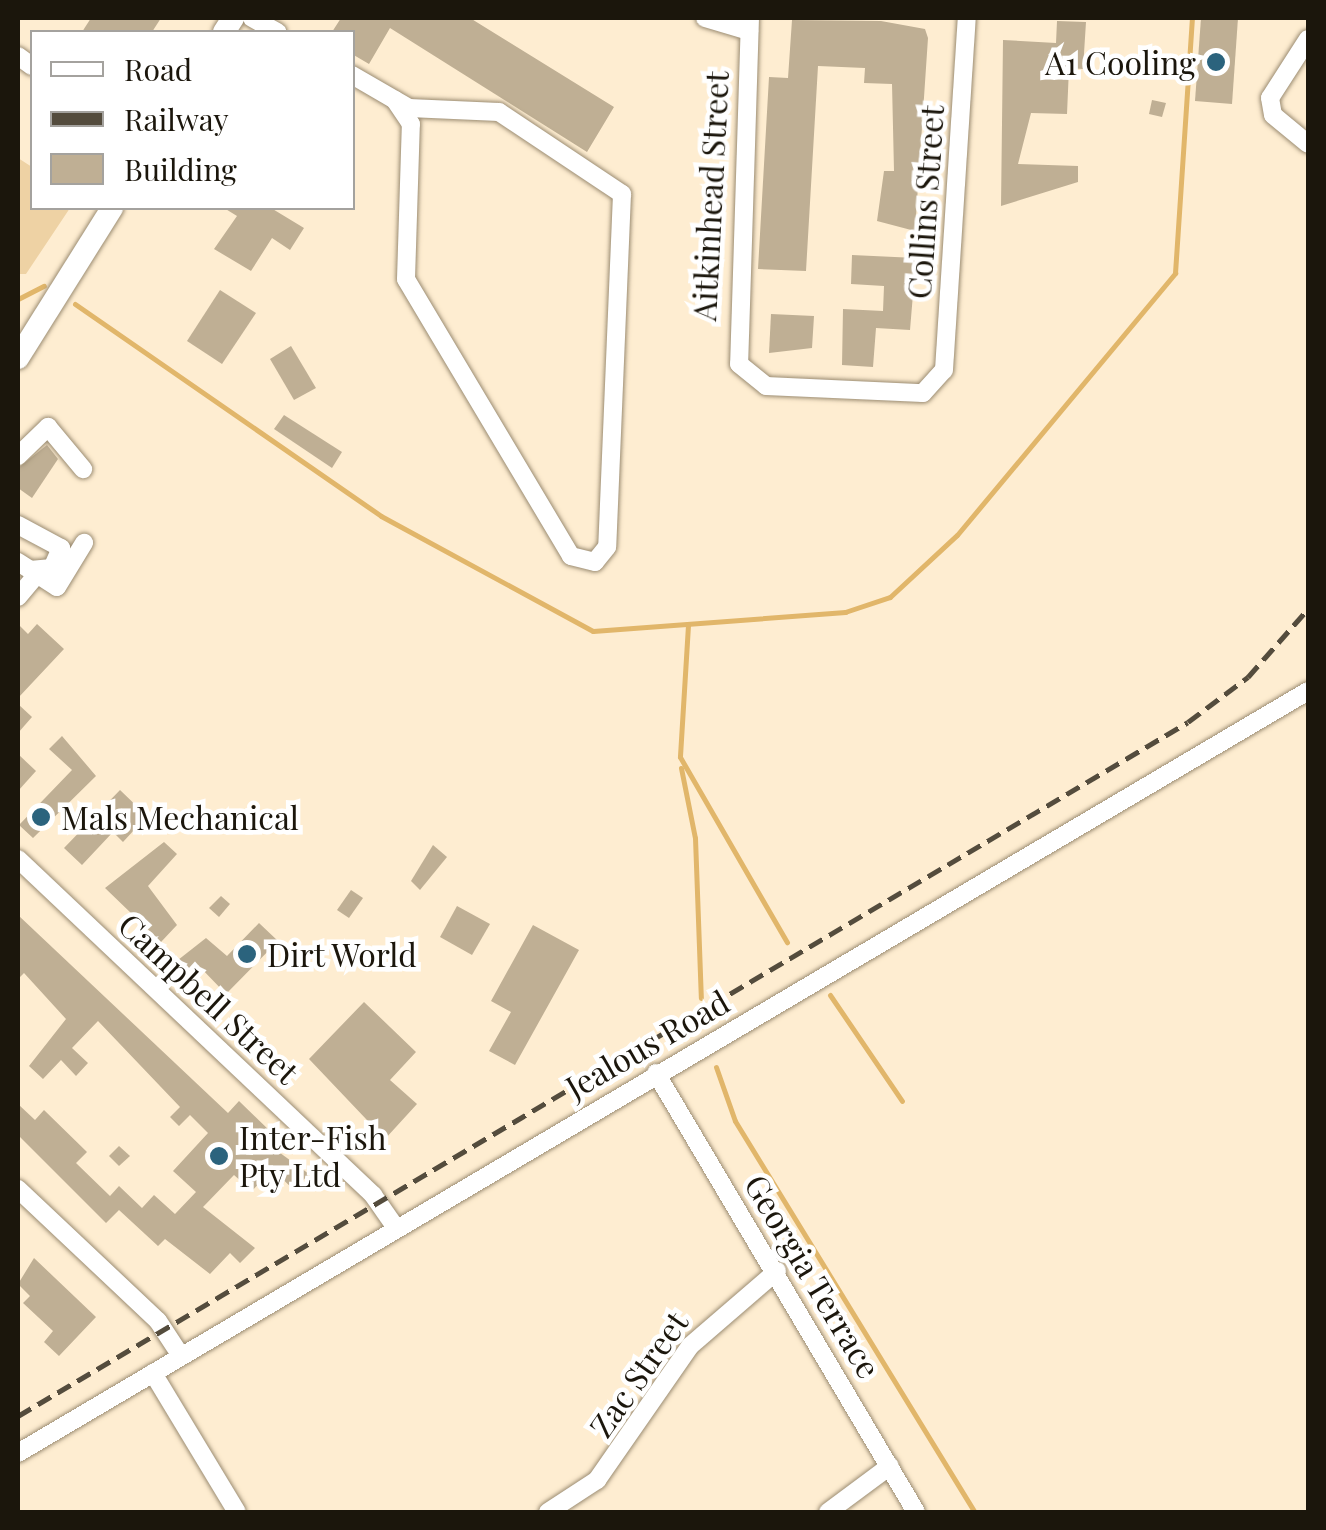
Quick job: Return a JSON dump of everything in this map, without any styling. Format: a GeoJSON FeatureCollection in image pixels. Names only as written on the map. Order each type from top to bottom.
{"type":"FeatureCollection","features":[{"type":"Feature","properties":{"kind":"main road"},"geometry":{"type":"LineString","coordinates":[[18,358],[111,210]]}},
{"type":"Feature","properties":{"kind":"street"},"geometry":{"type":"LineString","coordinates":[[705,18],[749,24]]}},
{"type":"Feature","properties":{"kind":"street","name":"Collins Street"},"geometry":{"type":"LineString","coordinates":[[747,375],[766,386],[936,388],[944,370],[967,18]]}},
{"type":"Feature","properties":{"kind":"street","name":"Aitkinhead Street"},"geometry":{"type":"LineString","coordinates":[[747,375],[733,329],[749,24]]}},
{"type":"Feature","properties":{"kind":"street"},"geometry":{"type":"LineString","coordinates":[[1308,39],[1270,107],[1308,144]]}},
{"type":"Feature","properties":{"kind":"street"},"geometry":{"type":"LineString","coordinates":[[355,77],[395,100],[499,112],[622,194],[607,546],[595,562],[571,556],[406,279],[411,132],[395,100]]}},
{"type":"Feature","properties":{"kind":"street"},"geometry":{"type":"LineString","coordinates":[[18,456],[48,427],[83,469]]}},
{"type":"Feature","properties":{"kind":"street"},"geometry":{"type":"LineString","coordinates":[[18,525],[61,548],[52,568],[28,569]]}},
{"type":"Feature","properties":{"kind":"street"},"geometry":{"type":"LineString","coordinates":[[28,569],[57,586],[84,543]]}},
{"type":"Feature","properties":{"kind":"street"},"geometry":{"type":"LineString","coordinates":[[18,598],[28,569]]}},
{"type":"Feature","properties":{"kind":"street","name":"Jealous Road"},"geometry":{"type":"LineString","coordinates":[[18,1454],[656,1073],[1308,691]]}},
{"type":"Feature","properties":{"kind":"street","name":"Campbell Street"},"geometry":{"type":"LineString","coordinates":[[18,859],[373,1195],[396,1228]]}},
{"type":"Feature","properties":{"kind":"street","name":"Georgia Terrace"},"geometry":{"type":"LineString","coordinates":[[656,1073],[777,1270],[916,1512]]}},
{"type":"Feature","properties":{"kind":"street"},"geometry":{"type":"LineString","coordinates":[[18,1190],[158,1321],[181,1356]]}},
{"type":"Feature","properties":{"kind":"street","name":"Zac Street"},"geometry":{"type":"LineString","coordinates":[[548,1512],[597,1480],[690,1346],[777,1270]]}},
{"type":"Feature","properties":{"kind":"street"},"geometry":{"type":"LineString","coordinates":[[153,1373],[237,1512]]}},
{"type":"Feature","properties":{"kind":"street"},"geometry":{"type":"LineString","coordinates":[[828,1512],[890,1466]]}},
{"type":"Feature","properties":{"kind":"shaded area"},"geometry":{"type":"Polygon","coordinates":[[[18,158],[30,166],[30,210],[69,210],[26,274],[18,274],[18,158]]]}},
{"type":"Feature","properties":{"kind":"building"},"geometry":{"type":"Polygon","coordinates":[[[91,18],[161,18],[153,30],[83,30],[91,18]]]}},
{"type":"Feature","properties":{"kind":"building"},"geometry":{"type":"Polygon","coordinates":[[[341,18],[470,18],[614,107],[587,152],[390,28],[369,64],[355,56],[355,30],[333,30],[341,18]]]}},
{"type":"Feature","properties":{"kind":"building","name":"A1 Cooling"},"geometry":{"type":"Polygon","coordinates":[[[1201,18],[1238,18],[1232,104],[1195,101],[1201,18]]]}},
{"type":"Feature","properties":{"kind":"building"},"geometry":{"type":"Polygon","coordinates":[[[792,20],[881,21],[925,29],[928,38],[915,231],[877,221],[884,171],[894,171],[892,84],[864,83],[865,68],[818,66],[806,271],[758,269],[769,77],[788,78],[792,20]]]}},
{"type":"Feature","properties":{"kind":"building"},"geometry":{"type":"Polygon","coordinates":[[[1057,21],[1086,22],[1083,69],[1069,68],[1067,114],[1031,113],[1018,164],[1078,166],[1078,182],[1001,206],[1003,40],[1056,43],[1057,21]]]}},
{"type":"Feature","properties":{"kind":"building"},"geometry":{"type":"Polygon","coordinates":[[[1152,100],[1166,103],[1162,117],[1149,114],[1152,100]]]}},
{"type":"Feature","properties":{"kind":"building"},"geometry":{"type":"Polygon","coordinates":[[[227,210],[274,210],[304,228],[290,250],[272,238],[251,271],[214,249],[237,216],[227,210]]]}},
{"type":"Feature","properties":{"kind":"building"},"geometry":{"type":"Polygon","coordinates":[[[852,255],[916,258],[910,330],[876,328],[873,367],[842,365],[843,309],[883,311],[884,286],[851,284],[852,255]]]}},
{"type":"Feature","properties":{"kind":"building"},"geometry":{"type":"Polygon","coordinates":[[[220,290],[256,313],[222,364],[187,341],[220,290]]]}},
{"type":"Feature","properties":{"kind":"building"},"geometry":{"type":"Polygon","coordinates":[[[771,314],[814,316],[812,348],[769,353],[771,314]]]}},
{"type":"Feature","properties":{"kind":"building"},"geometry":{"type":"Polygon","coordinates":[[[291,346],[316,388],[294,400],[270,359],[291,346]]]}},
{"type":"Feature","properties":{"kind":"building"},"geometry":{"type":"Polygon","coordinates":[[[284,415],[342,452],[332,468],[274,429],[284,415]]]}},
{"type":"Feature","properties":{"kind":"building"},"geometry":{"type":"Polygon","coordinates":[[[47,445],[58,459],[32,498],[18,488],[18,468],[47,445]]]}},
{"type":"Feature","properties":{"kind":"building"},"geometry":{"type":"Polygon","coordinates":[[[18,624],[28,634],[37,624],[64,649],[18,698],[18,624]]]}},
{"type":"Feature","properties":{"kind":"building"},"geometry":{"type":"Polygon","coordinates":[[[18,704],[32,717],[18,733],[18,704]]]}},
{"type":"Feature","properties":{"kind":"building"},"geometry":{"type":"Polygon","coordinates":[[[62,736],[96,776],[33,838],[19,825],[72,770],[49,749],[62,736]]]}},
{"type":"Feature","properties":{"kind":"building"},"geometry":{"type":"Polygon","coordinates":[[[18,754],[36,771],[18,791],[18,754]]]}},
{"type":"Feature","properties":{"kind":"building"},"geometry":{"type":"Polygon","coordinates":[[[120,790],[147,816],[123,842],[113,832],[82,865],[64,848],[120,790]]]}},
{"type":"Feature","properties":{"kind":"building"},"geometry":{"type":"Polygon","coordinates":[[[164,842],[177,854],[148,886],[177,925],[161,942],[105,888],[164,842]]]}},
{"type":"Feature","properties":{"kind":"building"},"geometry":{"type":"Polygon","coordinates":[[[433,845],[447,857],[420,890],[411,881],[433,845]]]}},
{"type":"Feature","properties":{"kind":"building"},"geometry":{"type":"Polygon","coordinates":[[[351,890],[363,898],[349,918],[337,910],[351,890]]]}},
{"type":"Feature","properties":{"kind":"building"},"geometry":{"type":"Polygon","coordinates":[[[221,896],[230,904],[219,917],[209,908],[221,896]]]}},
{"type":"Feature","properties":{"kind":"building"},"geometry":{"type":"Polygon","coordinates":[[[457,906],[490,924],[472,955],[440,937],[457,906]]]}},
{"type":"Feature","properties":{"kind":"building"},"geometry":{"type":"Polygon","coordinates":[[[18,915],[228,1113],[239,1101],[273,1134],[265,1142],[309,1174],[294,1190],[272,1169],[252,1191],[234,1175],[203,1207],[255,1248],[240,1263],[230,1253],[210,1274],[165,1239],[158,1246],[119,1210],[106,1223],[18,1135],[18,1104],[35,1120],[44,1110],[87,1152],[76,1163],[110,1196],[119,1186],[142,1208],[154,1195],[175,1214],[196,1192],[173,1171],[208,1133],[190,1115],[179,1126],[170,1117],[180,1107],[98,1021],[72,1048],[88,1063],[76,1076],[61,1060],[43,1079],[29,1066],[66,1019],[24,973],[18,979],[18,915]]]}},
{"type":"Feature","properties":{"kind":"building"},"geometry":{"type":"Polygon","coordinates":[[[259,923],[278,941],[226,994],[198,965],[191,973],[178,960],[206,938],[227,956],[259,923]]]}},
{"type":"Feature","properties":{"kind":"building"},"geometry":{"type":"Polygon","coordinates":[[[533,925],[579,950],[515,1065],[489,1051],[511,1012],[491,1001],[533,925]]]}},
{"type":"Feature","properties":{"kind":"building"},"geometry":{"type":"Polygon","coordinates":[[[364,1002],[416,1052],[390,1080],[417,1104],[385,1139],[309,1059],[364,1002]]]}},
{"type":"Feature","properties":{"kind":"building"},"geometry":{"type":"Polygon","coordinates":[[[119,1146],[130,1156],[119,1166],[109,1156],[119,1146]]]}},
{"type":"Feature","properties":{"kind":"building"},"geometry":{"type":"Polygon","coordinates":[[[34,1258],[96,1317],[59,1356],[44,1342],[53,1331],[23,1303],[30,1296],[18,1284],[34,1258]]]}},
{"type":"Feature","properties":{"kind":"waterway"},"geometry":{"type":"LineString","coordinates":[[75,304],[381,516],[593,631],[845,612],[890,597],[957,535],[1175,273],[1192,18]]}},
{"type":"Feature","properties":{"kind":"waterway"},"geometry":{"type":"LineString","coordinates":[[18,299],[44,286]]}},
{"type":"Feature","properties":{"kind":"waterway"},"geometry":{"type":"LineString","coordinates":[[688,625],[680,757],[787,942]]}},
{"type":"Feature","properties":{"kind":"waterway"},"geometry":{"type":"LineString","coordinates":[[681,768],[695,838],[701,998]]}},
{"type":"Feature","properties":{"kind":"waterway"},"geometry":{"type":"LineString","coordinates":[[830,995],[902,1101]]}},
{"type":"Feature","properties":{"kind":"waterway"},"geometry":{"type":"LineString","coordinates":[[716,1067],[735,1121],[975,1512]]}},
{"type":"Feature","properties":{"kind":"railway"},"geometry":{"type":"LineString","coordinates":[[18,1416],[1188,722],[1248,677],[1308,609]]}},
{"type":"Feature","properties":{"kind":"place","name":"A1 Cooling"},"geometry":{"type":"Point","coordinates":[1216,62]}},
{"type":"Feature","properties":{"kind":"place","name":"Mals Mechanical"},"geometry":{"type":"Point","coordinates":[41,817]}},
{"type":"Feature","properties":{"kind":"place","name":"Dirt World"},"geometry":{"type":"Point","coordinates":[247,954]}},
{"type":"Feature","properties":{"kind":"place","name":"Inter-Fish Pty Ltd"},"geometry":{"type":"Point","coordinates":[219,1156]}}]}
